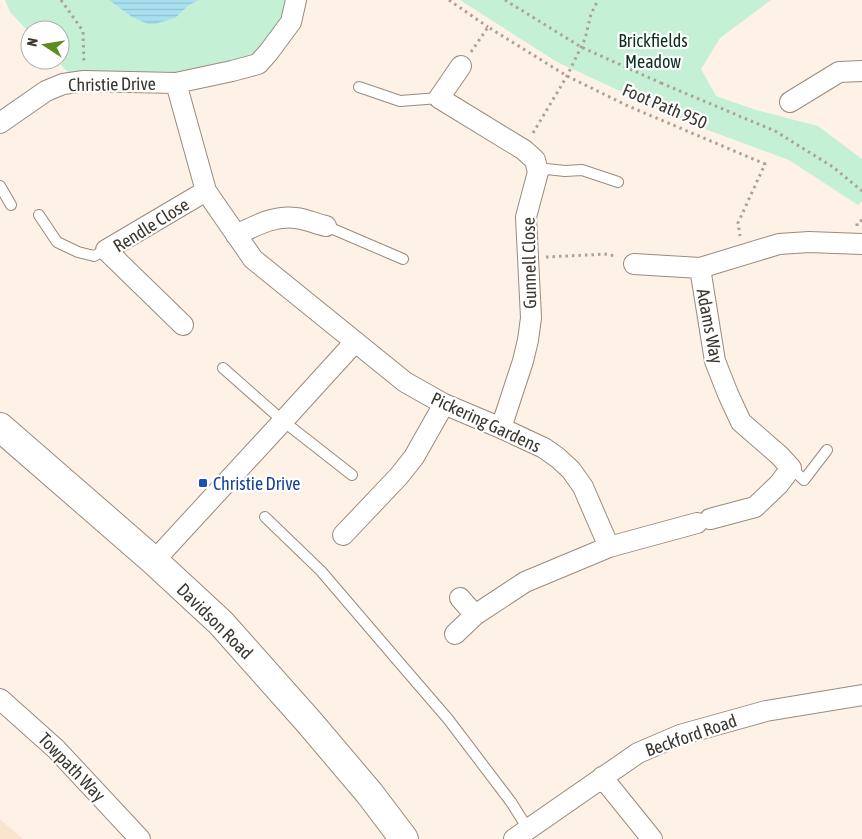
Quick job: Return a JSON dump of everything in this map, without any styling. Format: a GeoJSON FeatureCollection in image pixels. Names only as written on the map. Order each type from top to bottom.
{"type":"FeatureCollection","features":[{"type":"Feature","properties":{"kind":"street","name":"Christie Drive"},"geometry":{"type":"LineString","coordinates":[[0,123],[46,91],[63,84],[84,81],[176,83],[258,64],[292,22],[296,0]]}},
{"type":"Feature","properties":{"kind":"street"},"geometry":{"type":"LineString","coordinates":[[461,66],[439,98],[524,150],[535,160],[537,168]]}},
{"type":"Feature","properties":{"kind":"street"},"geometry":{"type":"LineString","coordinates":[[790,102],[839,72],[862,71]]}},
{"type":"Feature","properties":{"kind":"street","name":"Christie Drive"},"geometry":{"type":"LineString","coordinates":[[176,83],[206,191],[236,235],[253,259],[355,342]]}},
{"type":"Feature","properties":{"kind":"street","name":"Gunnell Close"},"geometry":{"type":"LineString","coordinates":[[502,428],[523,361],[531,318],[526,217],[538,172],[537,168]]}},
{"type":"Feature","properties":{"kind":"street","name":"Rendle Close"},"geometry":{"type":"LineString","coordinates":[[183,325],[106,250],[206,191]]}},
{"type":"Feature","properties":{"kind":"street"},"geometry":{"type":"LineString","coordinates":[[236,235],[276,218],[296,218],[326,226]]}},
{"type":"Feature","properties":{"kind":"street","name":"Adams Way"},"geometry":{"type":"LineString","coordinates":[[634,264],[700,268],[779,244],[809,242],[862,244]]}},
{"type":"Feature","properties":{"kind":"street","name":"Adams Way"},"geometry":{"type":"LineString","coordinates":[[700,268],[715,361],[731,401],[741,422],[791,468]]}},
{"type":"Feature","properties":{"kind":"street"},"geometry":{"type":"LineString","coordinates":[[154,560],[355,342]]}},
{"type":"Feature","properties":{"kind":"street","name":"Pickering Gardens"},"geometry":{"type":"LineString","coordinates":[[355,342],[404,382],[444,404],[544,448],[571,470],[583,487],[609,547]]}},
{"type":"Feature","properties":{"kind":"street"},"geometry":{"type":"LineString","coordinates":[[343,535],[394,482],[414,456],[444,404]]}},
{"type":"Feature","properties":{"kind":"street","name":"Davidson Road"},"geometry":{"type":"LineString","coordinates":[[0,427],[154,560],[221,623],[327,743],[370,794],[404,839]]}},
{"type":"Feature","properties":{"kind":"street"},"geometry":{"type":"LineString","coordinates":[[455,634],[474,615],[525,582],[609,547],[755,507],[779,484],[791,468]]}},
{"type":"Feature","properties":{"kind":"street"},"geometry":{"type":"LineString","coordinates":[[460,598],[474,615]]}},
{"type":"Feature","properties":{"kind":"street","name":"Beckford Road"},"geometry":{"type":"LineString","coordinates":[[520,836],[638,753],[680,735],[766,711],[862,696]]}},
{"type":"Feature","properties":{"kind":"street","name":"Towpath Way"},"geometry":{"type":"LineString","coordinates":[[0,699],[56,749],[140,839]]}},
{"type":"Feature","properties":{"kind":"street"},"geometry":{"type":"LineString","coordinates":[[602,777],[652,839]]}},
{"type":"Feature","properties":{"kind":"lane"},"geometry":{"type":"LineString","coordinates":[[359,87],[400,101],[439,98]]}},
{"type":"Feature","properties":{"kind":"lane"},"geometry":{"type":"LineString","coordinates":[[537,168],[564,171],[582,170],[618,182]]}},
{"type":"Feature","properties":{"kind":"lane"},"geometry":{"type":"LineString","coordinates":[[0,186],[10,205]]}},
{"type":"Feature","properties":{"kind":"lane"},"geometry":{"type":"LineString","coordinates":[[39,215],[57,242],[78,252],[94,256],[106,250]]}},
{"type":"Feature","properties":{"kind":"lane"},"geometry":{"type":"LineString","coordinates":[[326,226],[403,259]]}},
{"type":"Feature","properties":{"kind":"lane"},"geometry":{"type":"LineString","coordinates":[[223,368],[283,421],[352,475]]}},
{"type":"Feature","properties":{"kind":"lane"},"geometry":{"type":"LineString","coordinates":[[791,468],[804,480],[827,450]]}},
{"type":"Feature","properties":{"kind":"lane"},"geometry":{"type":"LineString","coordinates":[[265,517],[320,571],[448,720],[511,802],[520,836]]}},
{"type":"Feature","properties":{"kind":"path"},"geometry":{"type":"LineString","coordinates":[[61,0],[83,31],[84,81]]}},
{"type":"Feature","properties":{"kind":"path","name":"Foot Path 950"},"geometry":{"type":"LineString","coordinates":[[449,0],[488,27],[567,76],[628,106],[765,164],[738,223],[744,254]]}},
{"type":"Feature","properties":{"kind":"path"},"geometry":{"type":"LineString","coordinates":[[505,0],[581,47],[775,131],[833,167],[862,191]]}},
{"type":"Feature","properties":{"kind":"path"},"geometry":{"type":"LineString","coordinates":[[524,150],[567,76],[585,39],[591,14],[598,0]]}},
{"type":"Feature","properties":{"kind":"path"},"geometry":{"type":"LineString","coordinates":[[461,66],[488,27]]}},
{"type":"Feature","properties":{"kind":"path"},"geometry":{"type":"LineString","coordinates":[[528,258],[608,254],[634,264]]}},
{"type":"Feature","properties":{"kind":"shaded area"},"geometry":{"type":"Polygon","coordinates":[[[0,819],[23,839],[0,839],[0,819]]]}},
{"type":"Feature","properties":{"kind":"green space"},"geometry":{"type":"Polygon","coordinates":[[[5,0],[292,0],[262,72],[72,76],[66,70],[70,70],[70,20],[20,20],[20,22],[10,12],[5,0]]]}},
{"type":"Feature","properties":{"kind":"green space","name":"Brickfields Meadow"},"geometry":{"type":"Polygon","coordinates":[[[460,0],[771,0],[720,38],[701,69],[716,96],[756,110],[818,126],[862,159],[862,201],[858,205],[789,160],[694,125],[557,62],[460,0]]]}},
{"type":"Feature","properties":{"kind":"water"},"geometry":{"type":"Polygon","coordinates":[[[109,0],[199,0],[189,5],[175,18],[155,24],[148,24],[132,17],[109,0]]]}},
{"type":"Feature","properties":{"kind":"place","name":"Christie Drive"},"geometry":{"type":"Point","coordinates":[203,483]}}]}
